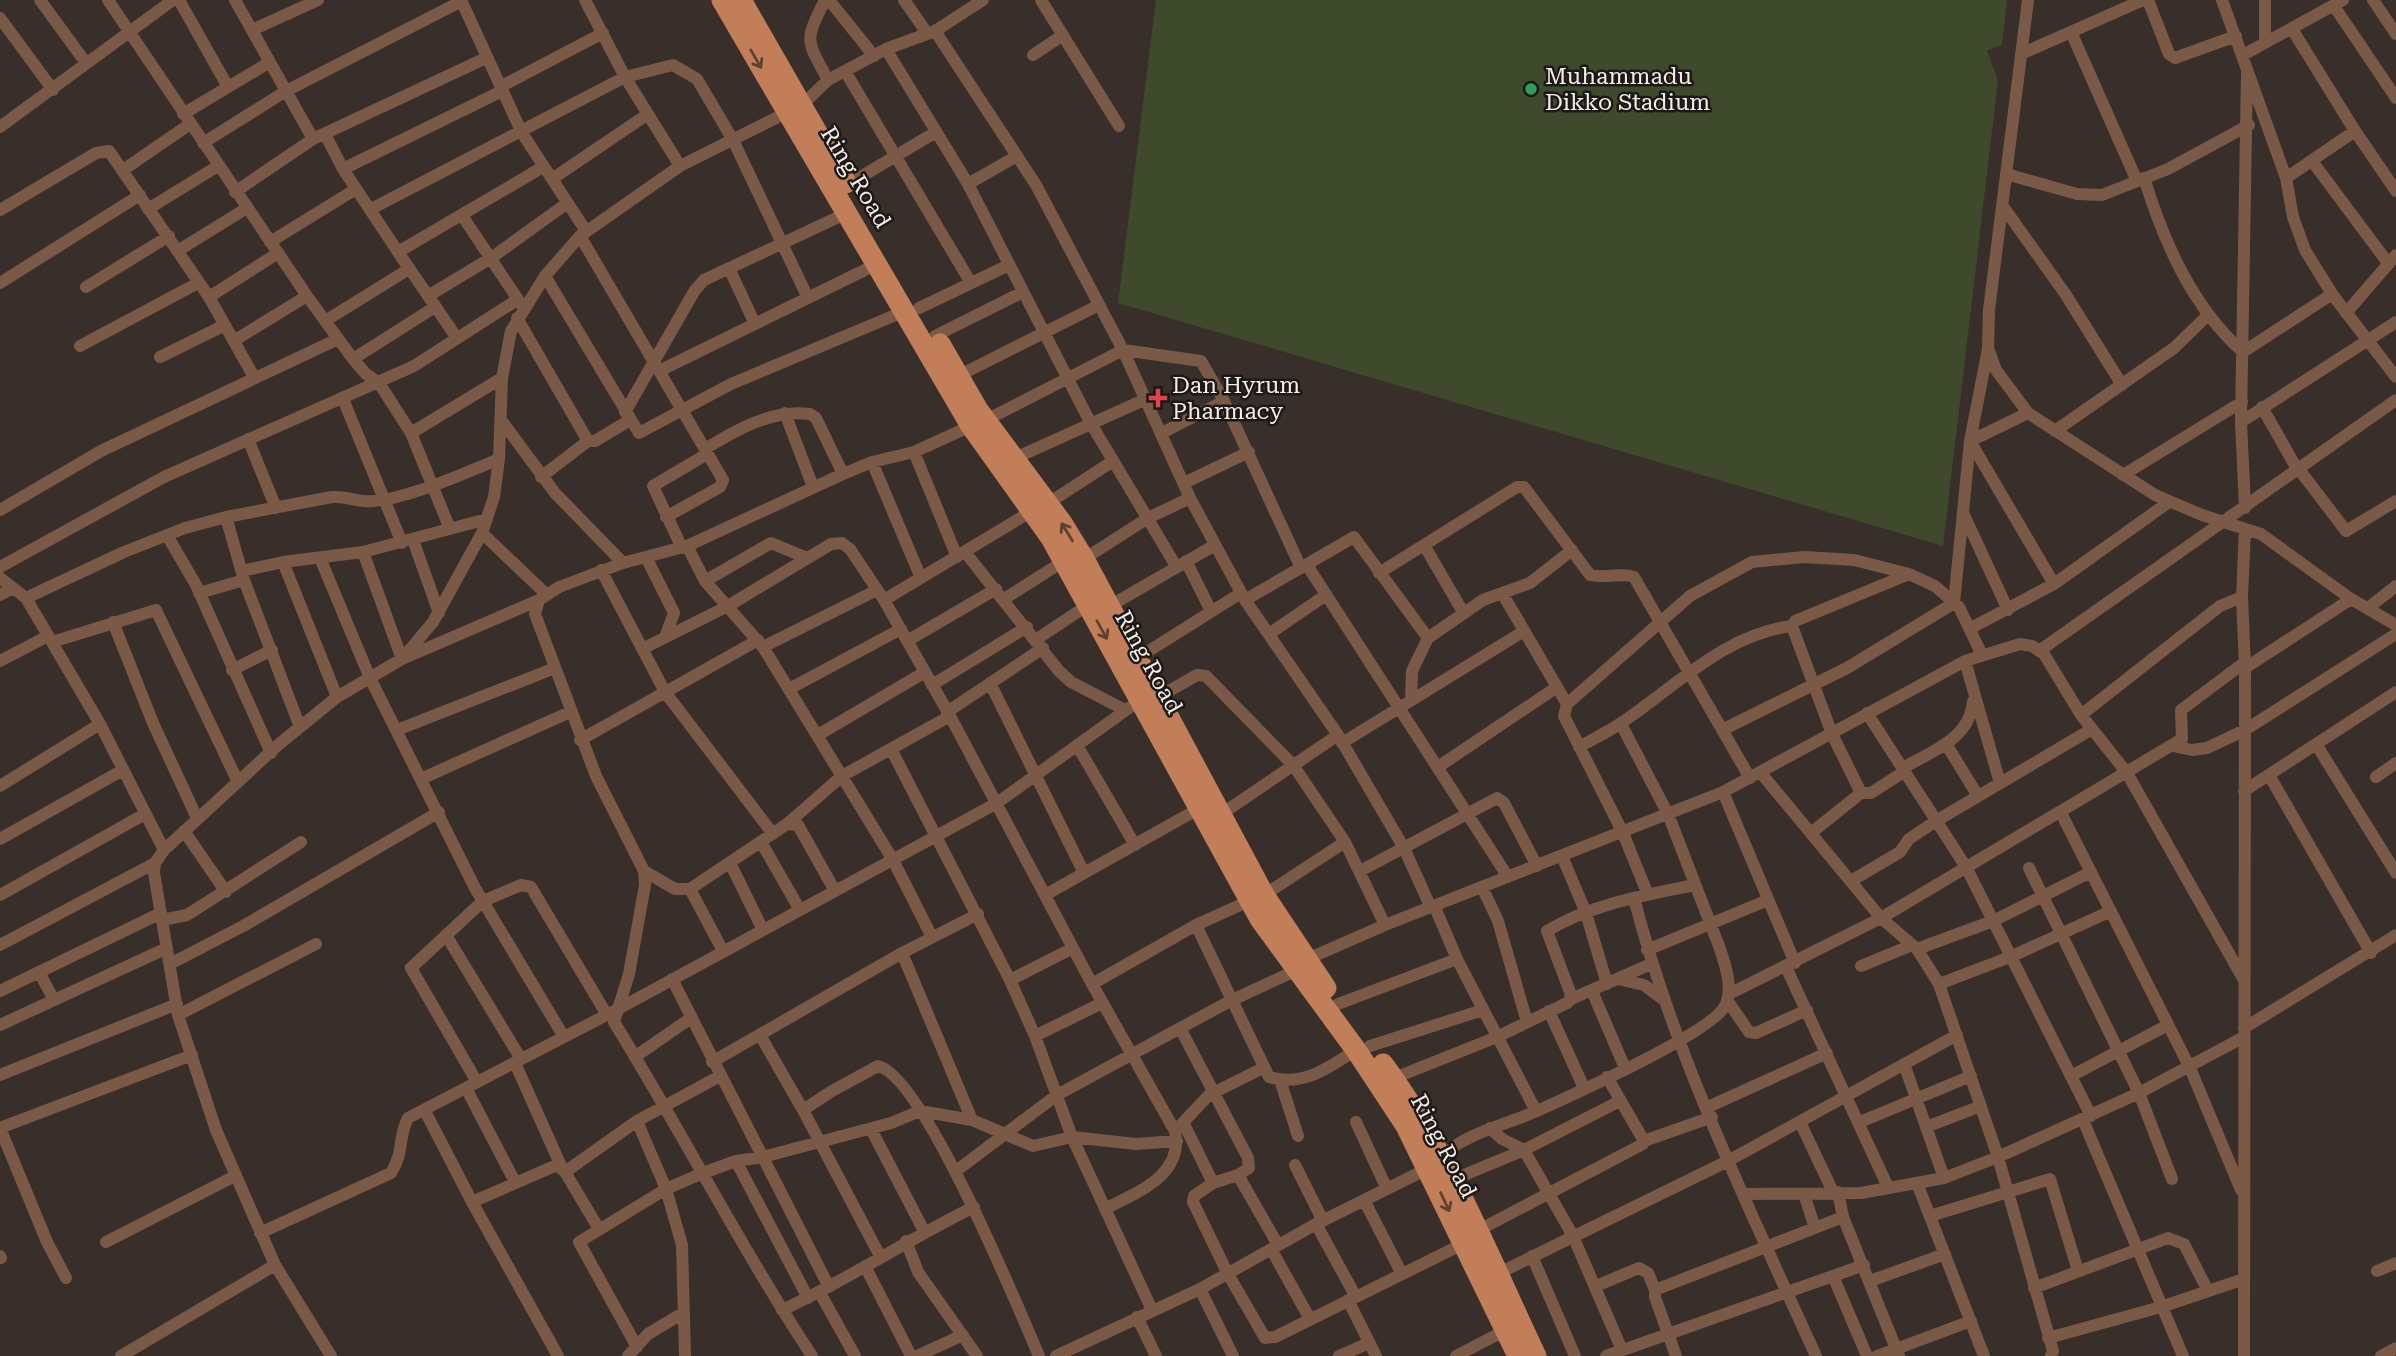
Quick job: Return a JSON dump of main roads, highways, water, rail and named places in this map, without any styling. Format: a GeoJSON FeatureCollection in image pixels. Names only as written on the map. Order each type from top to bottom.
{"type":"FeatureCollection","features":[{"type":"Feature","properties":{"kind":"main road","name":"Ring Road"},"geometry":{"type":"LineString","coordinates":[[722,0],[847,185],[912,310],[978,423],[1074,560],[1141,702],[1210,812],[1257,898],[1300,965],[1363,1048],[1394,1078],[1471,1237],[1497,1274],[1536,1356]]}},
{"type":"Feature","properties":{"kind":"main road","name":"Ring Road"},"geometry":{"type":"LineString","coordinates":[[741,0],[847,213],[877,264],[935,336],[958,376],[978,423],[1013,459],[1039,507]]}},
{"type":"Feature","properties":{"kind":"main road","name":"Ring Road"},"geometry":{"type":"LineString","coordinates":[[1098,606],[1136,659],[1141,702]]}},
{"type":"Feature","properties":{"kind":"main road","name":"Ring Road"},"geometry":{"type":"LineString","coordinates":[[1300,965],[1338,1004],[1385,1091],[1435,1163],[1452,1180],[1471,1237],[1518,1356]]}},
{"type":"Feature","properties":{"kind":"place","name":"Muhammadu Dikko Stadium"},"geometry":{"type":"Point","coordinates":[1531,89]}},
{"type":"Feature","properties":{"kind":"place","name":"Dan Hyrum Pharmacy"},"geometry":{"type":"Point","coordinates":[1158,398]}}]}
